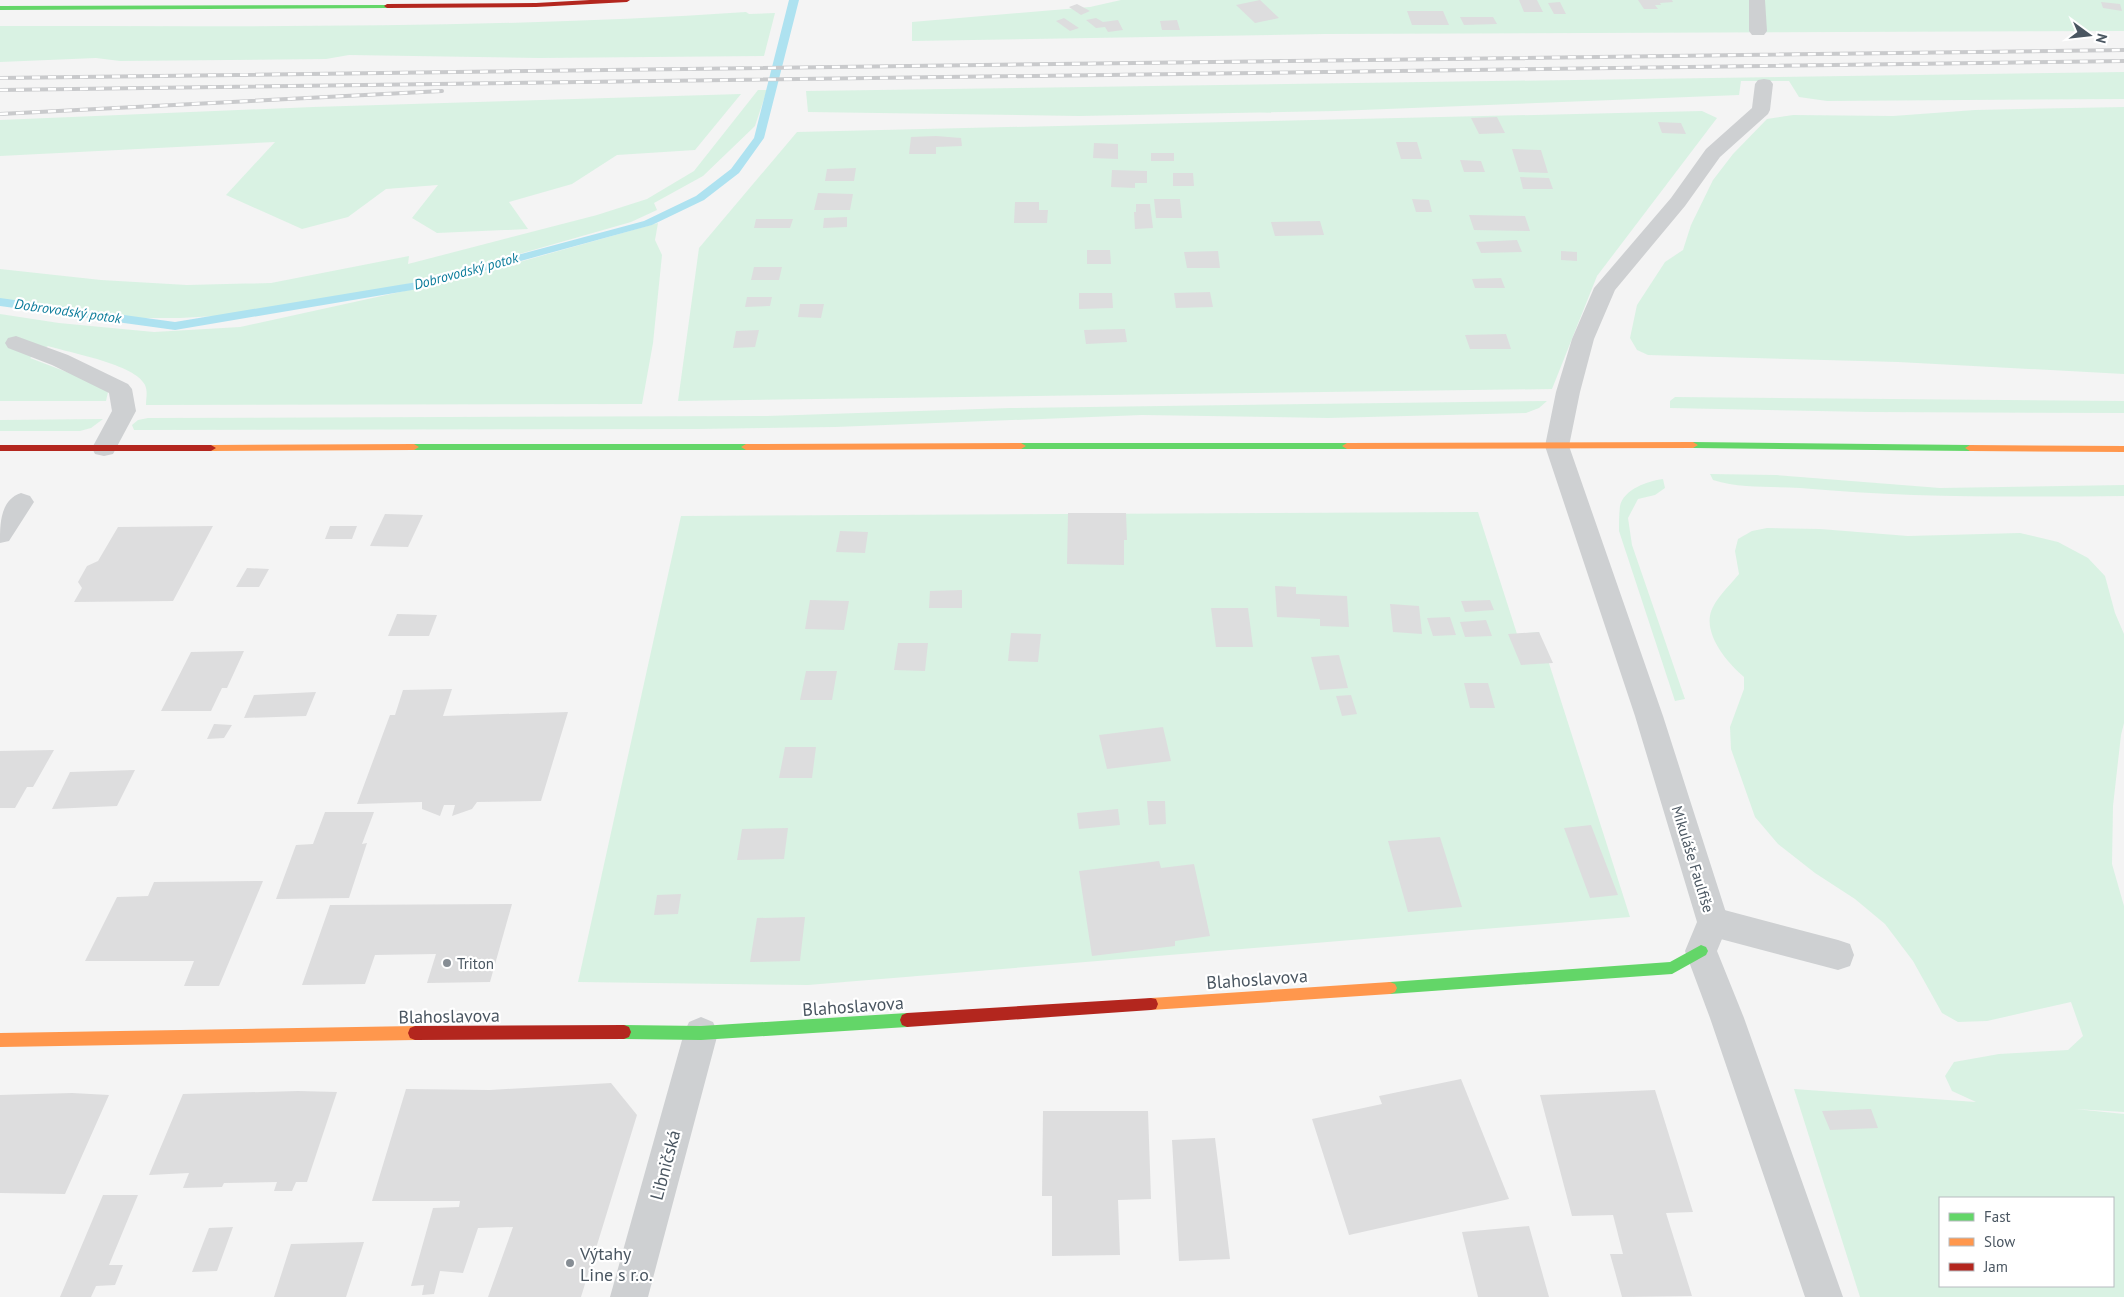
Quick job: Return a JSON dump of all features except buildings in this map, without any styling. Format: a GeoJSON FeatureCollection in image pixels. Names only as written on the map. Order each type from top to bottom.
{"type":"FeatureCollection","features":[{"type":"Feature","properties":{"kind":"main road"},"geometry":{"type":"LineString","coordinates":[[0,8],[536,5],[627,0]]}},
{"type":"Feature","properties":{"kind":"main road"},"geometry":{"type":"LineString","coordinates":[[0,448],[1557,446],[2124,449]]}},
{"type":"Feature","properties":{"kind":"main road","name":"Blahoslavova"},"geometry":{"type":"LineString","coordinates":[[0,1040],[557,1031],[701,1033],[1608,974],[1672,968],[1707,936]]}},
{"type":"Feature","properties":{"kind":"street"},"geometry":{"type":"LineString","coordinates":[[1757,0],[1758,31]]}},
{"type":"Feature","properties":{"kind":"street"},"geometry":{"type":"LineString","coordinates":[[1557,446],[1568,392],[1583,339],[1605,288],[1678,202],[1713,153],[1760,110],[1764,84]]}},
{"type":"Feature","properties":{"kind":"street"},"geometry":{"type":"LineString","coordinates":[[16,343],[60,360],[120,389],[124,411],[104,448]]}},
{"type":"Feature","properties":{"kind":"street","name":"Mikuláše Faulfiše"},"geometry":{"type":"LineString","coordinates":[[1557,446],[1649,716],[1727,1018],[1824,1297]]}},
{"type":"Feature","properties":{"kind":"street"},"geometry":{"type":"LineString","coordinates":[[0,534],[21,502]]}},
{"type":"Feature","properties":{"kind":"street"},"geometry":{"type":"LineString","coordinates":[[1707,936],[1838,955]]}},
{"type":"Feature","properties":{"kind":"street","name":"Libničská"},"geometry":{"type":"LineString","coordinates":[[629,1297],[701,1033]]}},
{"type":"Feature","properties":{"kind":"green space"},"geometry":{"type":"Polygon","coordinates":[[[1121,0],[2124,0],[2124,31],[1325,34],[912,41],[912,22],[1090,7],[1121,0]]]}},
{"type":"Feature","properties":{"kind":"green space"},"geometry":{"type":"Polygon","coordinates":[[[746,12],[749,14],[775,13],[764,56],[539,58],[349,55],[326,59],[120,61],[96,58],[0,62],[0,26],[467,24],[746,12]]]}},
{"type":"Feature","properties":{"kind":"green space"},"geometry":{"type":"Polygon","coordinates":[[[2124,72],[2124,99],[1827,101],[1799,97],[1789,81],[1741,81],[1739,95],[1336,111],[1079,116],[808,112],[806,91],[2124,72]]]}},
{"type":"Feature","properties":{"kind":"green space"},"geometry":{"type":"Polygon","coordinates":[[[758,90],[767,90],[755,126],[703,176],[654,203],[657,210],[631,222],[453,273],[328,303],[270,313],[180,318],[140,318],[0,301],[0,269],[101,280],[187,285],[271,283],[409,256],[408,264],[597,215],[647,199],[694,171],[758,90]]]}},
{"type":"Feature","properties":{"kind":"green space"},"geometry":{"type":"Polygon","coordinates":[[[741,94],[695,150],[617,155],[572,184],[509,202],[528,229],[437,233],[412,218],[438,185],[386,189],[348,217],[302,229],[226,195],[275,142],[0,156],[0,120],[313,107],[741,94]]]}},
{"type":"Feature","properties":{"kind":"green space"},"geometry":{"type":"Polygon","coordinates":[[[2124,107],[2124,374],[1898,362],[1648,355],[1637,350],[1630,338],[1637,305],[1665,262],[1683,250],[1691,225],[1713,180],[1733,154],[1767,119],[1793,115],[1893,116],[1975,110],[2124,107]]]}},
{"type":"Feature","properties":{"kind":"green space"},"geometry":{"type":"Polygon","coordinates":[[[1702,111],[1717,118],[1597,276],[1552,389],[678,401],[699,248],[797,132],[1702,111]]]}},
{"type":"Feature","properties":{"kind":"green space"},"geometry":{"type":"Polygon","coordinates":[[[658,223],[655,240],[662,255],[653,343],[642,404],[146,405],[147,393],[145,385],[129,371],[101,360],[48,346],[30,358],[93,382],[108,392],[106,401],[0,401],[0,314],[59,323],[154,332],[240,327],[459,279],[658,223]]]}},
{"type":"Feature","properties":{"kind":"green space"},"geometry":{"type":"Polygon","coordinates":[[[1675,397],[2124,401],[2124,413],[1870,412],[1670,408],[1670,401],[1675,397]]]}},
{"type":"Feature","properties":{"kind":"green space"},"geometry":{"type":"Polygon","coordinates":[[[1547,401],[1539,408],[1526,413],[1328,418],[1142,415],[835,427],[134,430],[132,425],[138,420],[148,418],[767,416],[1010,408],[1547,401]]]}},
{"type":"Feature","properties":{"kind":"green space"},"geometry":{"type":"Polygon","coordinates":[[[103,419],[91,428],[80,431],[0,431],[0,420],[103,419]]]}},
{"type":"Feature","properties":{"kind":"green space"},"geometry":{"type":"Polygon","coordinates":[[[1710,474],[1776,475],[1940,488],[2124,485],[2124,496],[2002,497],[1881,494],[1734,485],[1713,480],[1710,474]]]}},
{"type":"Feature","properties":{"kind":"green space"},"geometry":{"type":"Polygon","coordinates":[[[1663,479],[1665,488],[1655,495],[1638,499],[1628,518],[1632,545],[1685,699],[1675,701],[1619,531],[1620,506],[1626,495],[1637,487],[1663,479]]]}},
{"type":"Feature","properties":{"kind":"green space"},"geometry":{"type":"Polygon","coordinates":[[[1478,512],[1517,634],[1539,632],[1630,917],[808,985],[578,982],[681,516],[1478,512]]]}},
{"type":"Feature","properties":{"kind":"green space"},"geometry":{"type":"Polygon","coordinates":[[[1767,528],[1820,529],[1908,536],[2020,533],[2058,542],[2088,558],[2105,576],[2115,613],[2124,634],[2124,723],[2113,806],[2112,864],[2124,906],[2124,1112],[2075,1109],[2124,1114],[2124,1297],[1860,1297],[1794,1089],[1976,1102],[1952,1091],[1945,1076],[1954,1062],[1999,1054],[2068,1050],[2083,1036],[2071,1002],[1987,1021],[1958,1022],[1942,1013],[1913,961],[1885,924],[1855,899],[1815,873],[1778,844],[1755,817],[1731,749],[1730,727],[1744,689],[1744,677],[1730,664],[1717,646],[1710,626],[1710,616],[1713,607],[1739,574],[1735,551],[1738,539],[1752,531],[1767,528]]]}},
{"type":"Feature","properties":{"kind":"waterway","name":"Dobrovodský potok"},"geometry":{"type":"LineString","coordinates":[[0,302],[175,326],[418,285],[648,223],[700,198],[735,171],[759,138],[794,0]]}},
{"type":"Feature","properties":{"kind":"railway"},"geometry":{"type":"LineString","coordinates":[[0,78],[2124,50]]}},
{"type":"Feature","properties":{"kind":"railway"},"geometry":{"type":"LineString","coordinates":[[0,90],[2124,61]]}},
{"type":"Feature","properties":{"kind":"railway"},"geometry":{"type":"LineString","coordinates":[[0,114],[442,91]]}},
{"type":"Feature","properties":{"kind":"traffic: fast"},"geometry":{"type":"LineString","coordinates":[[0,8],[387,6]]}},
{"type":"Feature","properties":{"kind":"traffic: fast"},"geometry":{"type":"LineString","coordinates":[[1693,445],[1970,448]]}},
{"type":"Feature","properties":{"kind":"traffic: fast"},"geometry":{"type":"LineString","coordinates":[[1021,446],[1347,446]]}},
{"type":"Feature","properties":{"kind":"traffic: fast"},"geometry":{"type":"LineString","coordinates":[[414,447],[746,447]]}},
{"type":"Feature","properties":{"kind":"traffic: fast"},"geometry":{"type":"LineString","coordinates":[[1390,988],[1672,968],[1701,951]]}},
{"type":"Feature","properties":{"kind":"traffic: fast"},"geometry":{"type":"LineString","coordinates":[[624,1032],[701,1033],[907,1020]]}},
{"type":"Feature","properties":{"kind":"traffic: slow"},"geometry":{"type":"LineString","coordinates":[[1347,446],[1693,445]]}},
{"type":"Feature","properties":{"kind":"traffic: slow"},"geometry":{"type":"LineString","coordinates":[[746,447],[1021,446]]}},
{"type":"Feature","properties":{"kind":"traffic: slow"},"geometry":{"type":"LineString","coordinates":[[211,448],[414,447]]}},
{"type":"Feature","properties":{"kind":"traffic: slow"},"geometry":{"type":"LineString","coordinates":[[1970,448],[2124,449]]}},
{"type":"Feature","properties":{"kind":"traffic: slow"},"geometry":{"type":"LineString","coordinates":[[1151,1004],[1390,988]]}},
{"type":"Feature","properties":{"kind":"traffic: slow"},"geometry":{"type":"LineString","coordinates":[[0,1040],[415,1033]]}},
{"type":"Feature","properties":{"kind":"traffic: jam"},"geometry":{"type":"LineString","coordinates":[[387,6],[536,5],[627,0]]}},
{"type":"Feature","properties":{"kind":"traffic: jam"},"geometry":{"type":"LineString","coordinates":[[0,448],[211,448]]}},
{"type":"Feature","properties":{"kind":"traffic: jam"},"geometry":{"type":"LineString","coordinates":[[907,1020],[1151,1004]]}},
{"type":"Feature","properties":{"kind":"traffic: jam"},"geometry":{"type":"LineString","coordinates":[[415,1033],[624,1032]]}},
{"type":"Feature","properties":{"kind":"place","name":"Triton"},"geometry":{"type":"Point","coordinates":[447,963]}},
{"type":"Feature","properties":{"kind":"place","name":"Výtahy Line s r.o."},"geometry":{"type":"Point","coordinates":[570,1263]}}]}
